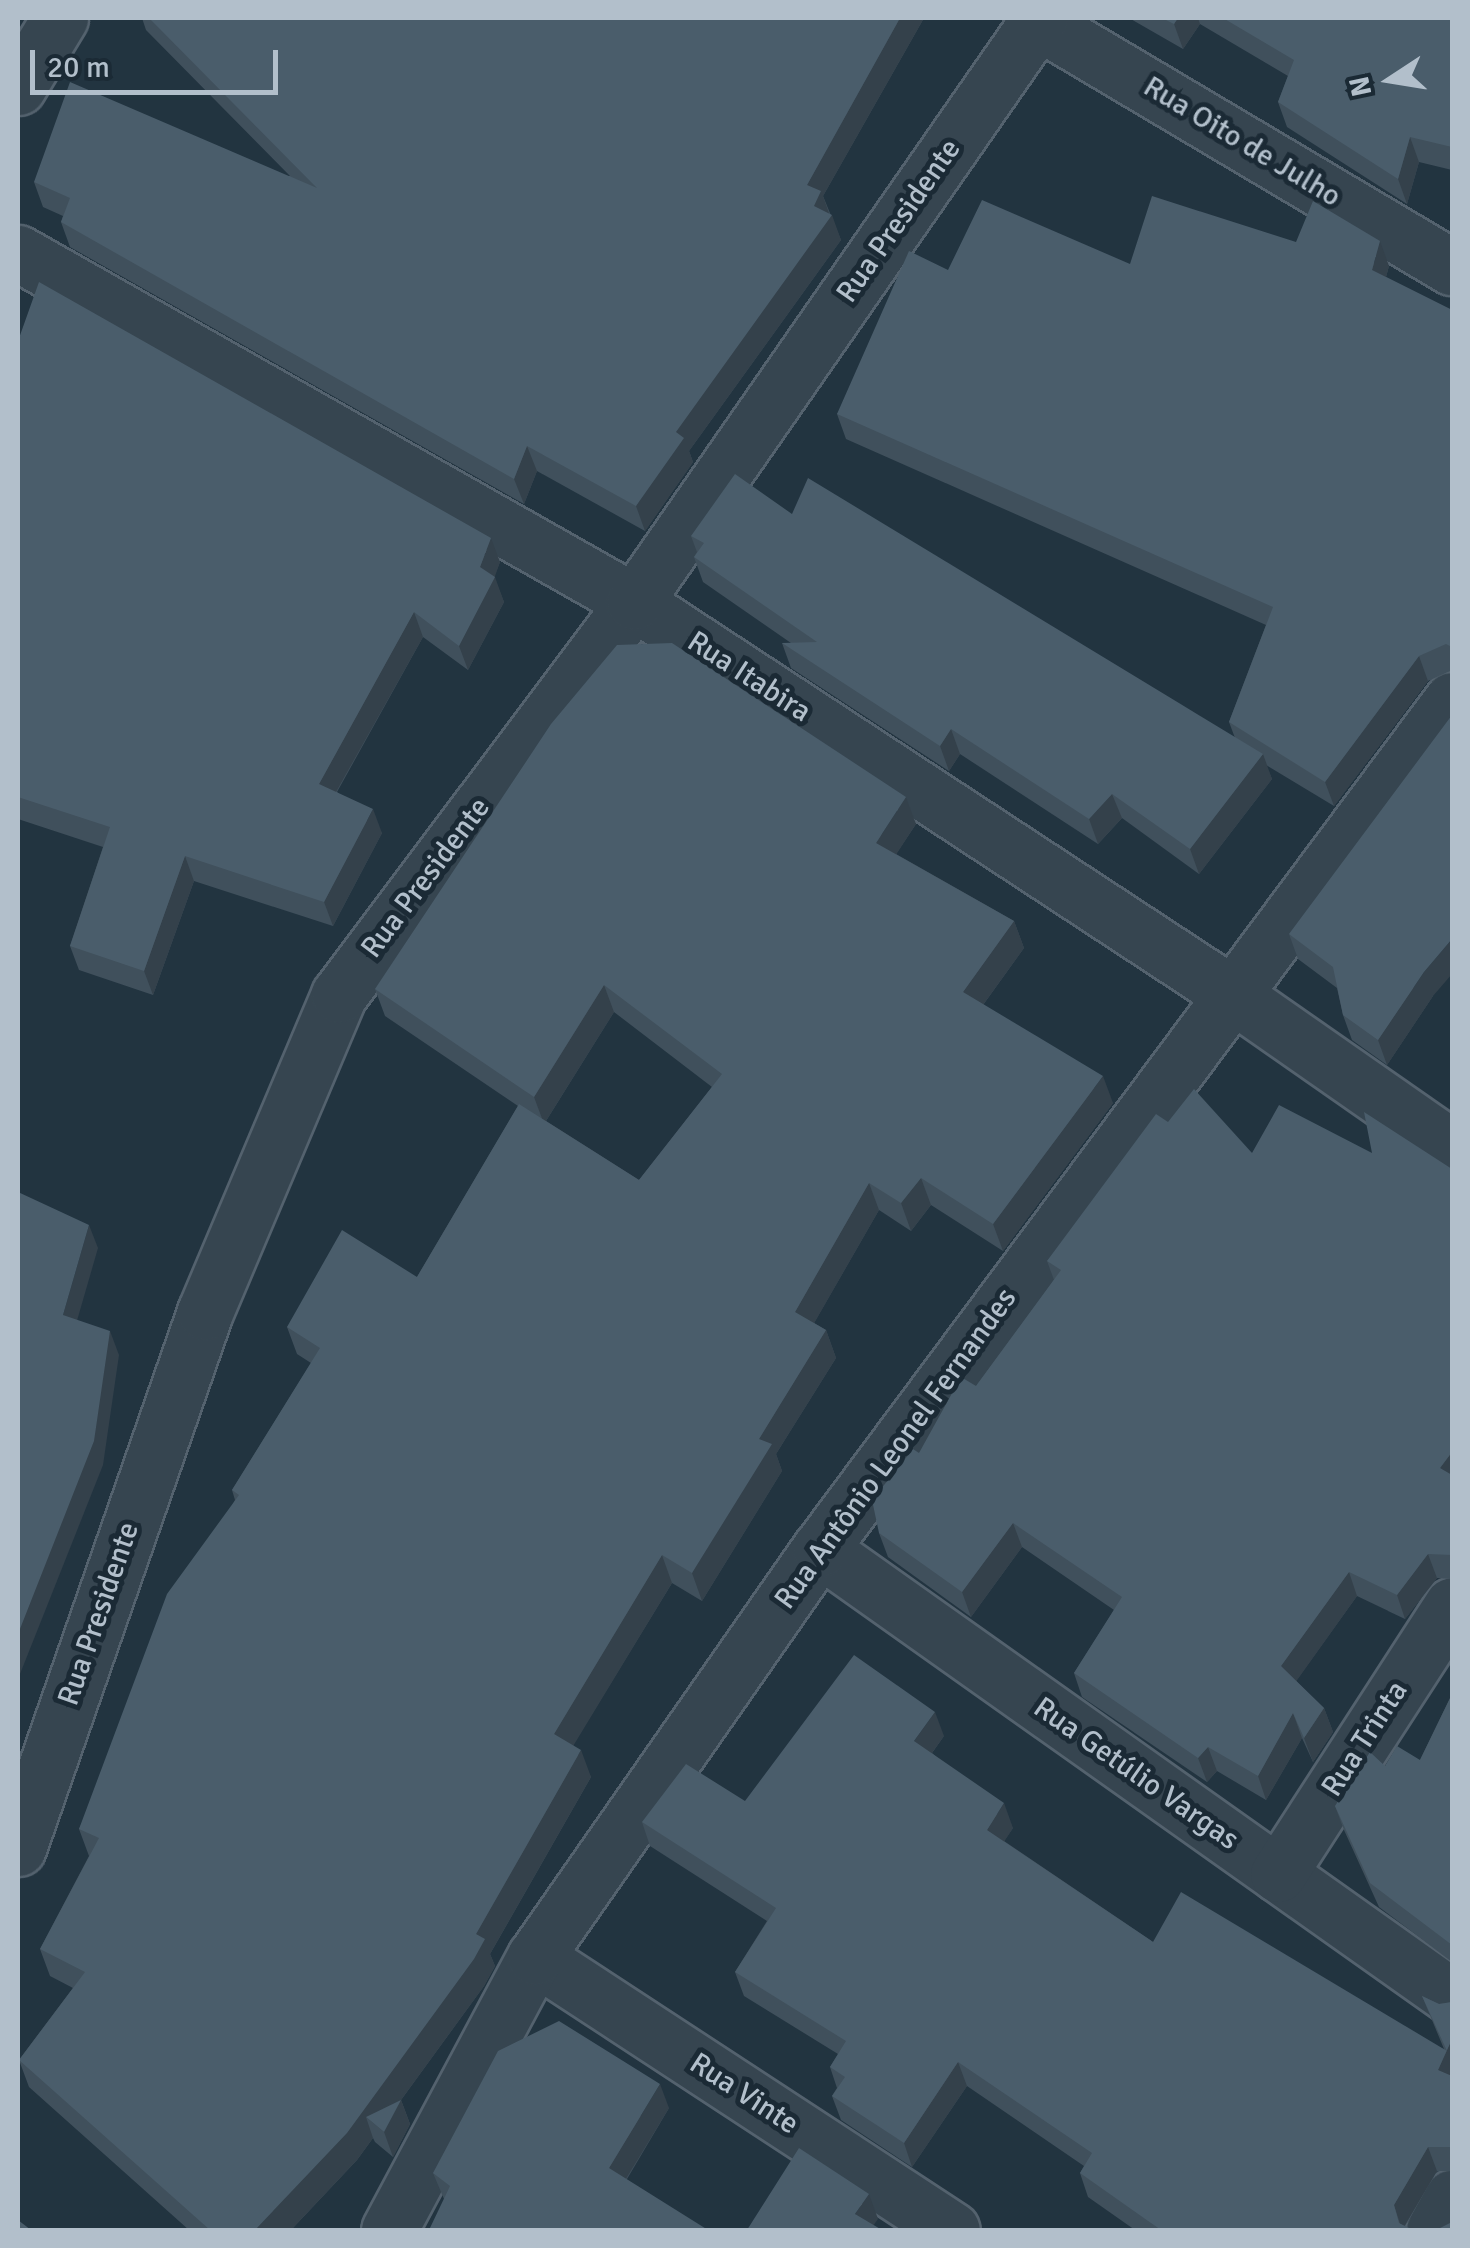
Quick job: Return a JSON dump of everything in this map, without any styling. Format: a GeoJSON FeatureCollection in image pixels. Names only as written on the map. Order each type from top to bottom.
{"type":"FeatureCollection","features":[{"type":"Feature","properties":{"kind":"street"},"geometry":{"type":"LineString","coordinates":[[18,87],[60,18]]}},
{"type":"Feature","properties":{"kind":"street","name":"Rua Oito de Julho"},"geometry":{"type":"LineString","coordinates":[[1036,19],[1452,266]]}},
{"type":"Feature","properties":{"kind":"street","name":"Rua Presidente"},"geometry":{"type":"LineString","coordinates":[[18,1848],[205,1312],[338,994],[634,602],[1036,19]]}},
{"type":"Feature","properties":{"kind":"street","name":"Rua Itabira"},"geometry":{"type":"LineString","coordinates":[[18,253],[634,602],[1233,995],[1452,1148]]}},
{"type":"Feature","properties":{"kind":"street","name":"Rua Antônio Leonel Fernandes"},"geometry":{"type":"LineString","coordinates":[[389,2230],[535,1957],[820,1549],[1452,700]]}},
{"type":"Feature","properties":{"kind":"street","name":"Rua Getúlio Vargas"},"geometry":{"type":"LineString","coordinates":[[820,1549],[1452,1997]]}},
{"type":"Feature","properties":{"kind":"street","name":"Rua Trinta"},"geometry":{"type":"LineString","coordinates":[[1278,1874],[1452,1604]]}},
{"type":"Feature","properties":{"kind":"street","name":"Rua Vinte"},"geometry":{"type":"LineString","coordinates":[[535,1957],[952,2230]]}},
{"type":"Feature","properties":{"kind":"street"},"geometry":{"type":"LineString","coordinates":[[1434,2230],[1452,2198]]}},
{"type":"Feature","properties":{"kind":"building"},"geometry":{"type":"Polygon","coordinates":[[[149,18],[900,18],[807,185],[821,191],[814,206],[832,215],[676,432],[684,438],[636,506],[527,446],[514,479],[61,222],[70,198],[34,182],[70,82],[317,188],[149,18]]]}},
{"type":"Feature","properties":{"kind":"building"},"geometry":{"type":"Polygon","coordinates":[[[1223,18],[1452,18],[1452,147],[1410,137],[1398,179],[1278,102],[1294,60],[1223,18]]]}},
{"type":"Feature","properties":{"kind":"building"},"geometry":{"type":"Polygon","coordinates":[[[1152,196],[1296,242],[1313,201],[1380,241],[1372,270],[1452,310],[1452,647],[1446,644],[1419,656],[1325,782],[1229,722],[1273,607],[837,414],[909,251],[948,270],[982,200],[1130,264],[1152,196]]]}},
{"type":"Feature","properties":{"kind":"building"},"geometry":{"type":"Polygon","coordinates":[[[39,282],[491,538],[480,567],[495,577],[459,646],[414,612],[319,784],[373,809],[324,902],[185,856],[144,971],[70,946],[110,827],[18,797],[18,341],[39,282]]]}},
{"type":"Feature","properties":{"kind":"building"},"geometry":{"type":"Polygon","coordinates":[[[735,474],[792,514],[808,478],[1263,754],[1190,849],[1112,794],[1089,819],[951,729],[940,746],[782,643],[817,642],[694,557],[704,543],[691,536],[735,474]]]}},
{"type":"Feature","properties":{"kind":"building"},"geometry":{"type":"Polygon","coordinates":[[[672,643],[906,797],[876,843],[1014,921],[963,992],[1103,1076],[993,1224],[921,1178],[901,1203],[869,1183],[795,1312],[826,1330],[759,1439],[772,1444],[692,1573],[662,1555],[554,1734],[581,1750],[476,1934],[485,1939],[474,1959],[347,2133],[255,2230],[210,2230],[19,2060],[85,1972],[40,1949],[99,1838],[79,1829],[167,1594],[239,1495],[232,1490],[320,1348],[287,1327],[342,1230],[417,1277],[519,1104],[639,1180],[722,1074],[604,985],[534,1097],[375,989],[551,724],[617,645],[672,643]]]}},
{"type":"Feature","properties":{"kind":"building"},"geometry":{"type":"Polygon","coordinates":[[[1452,715],[1452,939],[1424,972],[1378,1040],[1343,1015],[1333,967],[1289,934],[1452,715]]]}},
{"type":"Feature","properties":{"kind":"building"},"geometry":{"type":"Polygon","coordinates":[[[1194,1089],[1252,1153],[1279,1105],[1372,1153],[1364,1112],[1452,1169],[1452,1452],[1440,1468],[1452,1475],[1452,1555],[1428,1554],[1397,1595],[1349,1572],[1281,1666],[1324,1708],[1304,1738],[1293,1713],[1258,1776],[1208,1747],[1198,1758],[1074,1673],[1122,1597],[1013,1523],[962,1592],[879,1533],[872,1500],[913,1449],[919,1453],[961,1377],[976,1386],[1061,1270],[1047,1261],[1156,1114],[1168,1122],[1194,1089]]]}},
{"type":"Feature","properties":{"kind":"building"},"geometry":{"type":"Polygon","coordinates":[[[18,1192],[89,1225],[63,1315],[110,1331],[94,1441],[18,1634],[18,1192]]]}},
{"type":"Feature","properties":{"kind":"building"},"geometry":{"type":"Polygon","coordinates":[[[854,1655],[935,1712],[914,1741],[1004,1803],[987,1830],[1153,1942],[1181,1892],[1447,2051],[1438,2070],[1452,2076],[1452,2147],[1428,2147],[1394,2205],[1399,2223],[1413,2230],[1161,2230],[1080,2173],[1092,2153],[958,2062],[904,2143],[832,2096],[845,2077],[830,2067],[846,2041],[735,1972],[776,1908],[642,1822],[686,1764],[745,1801],[854,1655]]]}},
{"type":"Feature","properties":{"kind":"building"},"geometry":{"type":"Polygon","coordinates":[[[1452,1694],[1452,1945],[1370,1883],[1335,1806],[1370,1752],[1385,1766],[1397,1746],[1420,1760],[1452,1694]]]}},
{"type":"Feature","properties":{"kind":"building"},"geometry":{"type":"Polygon","coordinates":[[[1422,1996],[1439,2004],[1452,2002],[1452,2039],[1447,2051],[1422,1996]]]}},
{"type":"Feature","properties":{"kind":"building"},"geometry":{"type":"Polygon","coordinates":[[[559,2021],[660,2084],[609,2168],[708,2230],[429,2230],[450,2186],[433,2173],[498,2051],[559,2021]]]}},
{"type":"Feature","properties":{"kind":"building"},"geometry":{"type":"Polygon","coordinates":[[[401,2100],[384,2132],[366,2117],[401,2100]]]}},
{"type":"Feature","properties":{"kind":"building"},"geometry":{"type":"Polygon","coordinates":[[[799,2148],[869,2194],[855,2214],[882,2230],[747,2230],[799,2148]]]}},
{"type":"Feature","properties":{"kind":"building"},"geometry":{"type":"Polygon","coordinates":[[[18,2220],[31,2230],[18,2230],[18,2220]]]}},
{"type":"Feature","properties":{"kind":"building"},"geometry":{"type":"Polygon","coordinates":[[[1452,2222],[1452,2230],[1436,2230],[1452,2222]]]}}]}
